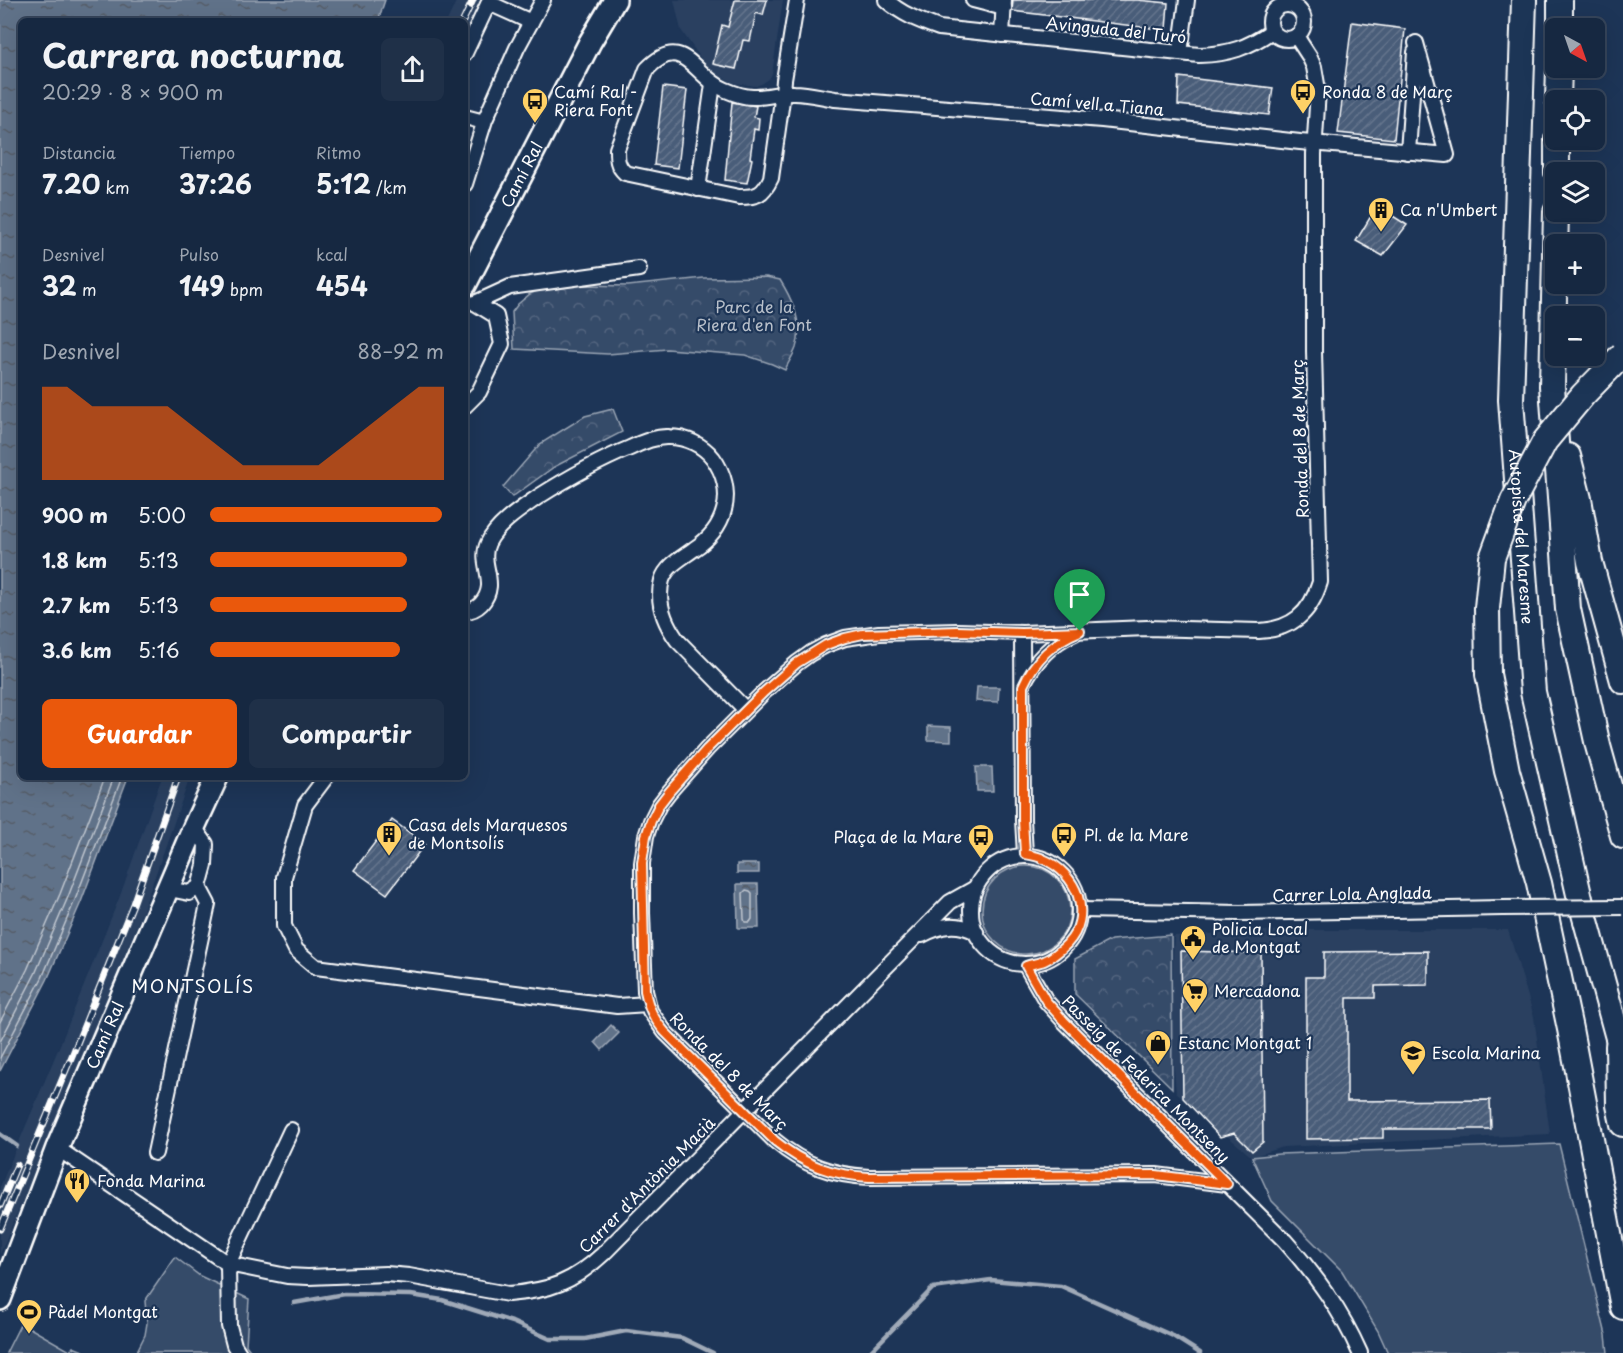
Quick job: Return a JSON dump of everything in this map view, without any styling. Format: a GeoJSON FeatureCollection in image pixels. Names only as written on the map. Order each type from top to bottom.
{"type":"FeatureCollection","features":[{"type":"Feature","properties":{"kind":"highway","name":"Autopista del Maresme"},"geometry":{"type":"LineString","coordinates":[[1524,0],[1511,400],[1533,692],[1580,899],[1623,1064]]}},
{"type":"Feature","properties":{"kind":"highway"},"geometry":{"type":"LineString","coordinates":[[1560,0],[1560,18]]}},
{"type":"Feature","properties":{"kind":"highway"},"geometry":{"type":"LineString","coordinates":[[1556,222],[1552,386],[1568,609],[1598,746],[1623,836]]}},
{"type":"Feature","properties":{"kind":"highway"},"geometry":{"type":"LineString","coordinates":[[1623,354],[1583,394],[1545,441],[1513,501],[1492,558],[1487,608],[1488,674],[1507,771],[1544,905],[1623,1307]]}},
{"type":"Feature","properties":{"kind":"highway"},"geometry":{"type":"LineString","coordinates":[[1552,386],[1590,562],[1623,681]]}},
{"type":"Feature","properties":{"kind":"highway"},"geometry":{"type":"LineString","coordinates":[[1618,1038],[1619,1105],[1623,1124]]}},
{"type":"Feature","properties":{"kind":"main road","name":"Camí Ral"},"geometry":{"type":"LineString","coordinates":[[468,279],[590,42],[615,0]]}},
{"type":"Feature","properties":{"kind":"main road","name":"Camí Ral"},"geometry":{"type":"LineString","coordinates":[[0,1299],[57,1148],[217,780]]}},
{"type":"Feature","properties":{"kind":"street"},"geometry":{"type":"LineString","coordinates":[[468,174],[484,122],[517,48],[543,0]]}},
{"type":"Feature","properties":{"kind":"street"},"geometry":{"type":"LineString","coordinates":[[698,189],[713,84],[680,55],[668,54],[657,59],[647,69],[617,149],[620,168],[625,173],[698,189],[739,197],[759,194],[766,188],[771,178],[797,0]]}},
{"type":"Feature","properties":{"kind":"street","name":"Avinguda del Turó"},"geometry":{"type":"LineString","coordinates":[[886,0],[918,21],[939,28],[1199,55],[1227,53],[1242,49],[1272,31]]}},
{"type":"Feature","properties":{"kind":"street"},"geometry":{"type":"LineString","coordinates":[[974,0],[1004,4],[1002,35]]}},
{"type":"Feature","properties":{"kind":"street"},"geometry":{"type":"LineString","coordinates":[[1180,53],[1187,0]]}},
{"type":"Feature","properties":{"kind":"street"},"geometry":{"type":"LineString","coordinates":[[468,47],[489,2],[531,21]]}},
{"type":"Feature","properties":{"kind":"street"},"geometry":{"type":"LineString","coordinates":[[1297,4],[1304,23],[1300,32],[1296,36],[1284,39],[1279,37],[1272,31],[1270,19],[1276,9],[1281,6],[1297,4]]}},
{"type":"Feature","properties":{"kind":"street","name":"Ronda del 8 de Març"},"geometry":{"type":"LineString","coordinates":[[1227,1184],[1156,1175],[869,1177],[824,1170],[806,1163],[790,1154],[775,1141],[655,1020],[645,991],[642,863],[651,821],[669,792],[745,709],[797,663],[826,645],[845,638],[879,633],[958,631],[1022,633],[1147,628],[1274,630],[1285,627],[1304,613],[1320,582],[1314,351],[1315,143],[1318,90],[1314,67],[1296,36]]}},
{"type":"Feature","properties":{"kind":"street","name":"Camí vell a Tiana"},"geometry":{"type":"LineString","coordinates":[[713,84],[739,95],[754,98],[796,93],[836,99],[1114,122],[1315,143],[1408,152],[1447,155],[1416,44],[1408,152]]}},
{"type":"Feature","properties":{"kind":"street"},"geometry":{"type":"LineString","coordinates":[[468,118],[484,122]]}},
{"type":"Feature","properties":{"kind":"street"},"geometry":{"type":"LineString","coordinates":[[468,403],[479,392],[502,344],[496,316],[475,303],[510,287],[639,269]]}},
{"type":"Feature","properties":{"kind":"street"},"geometry":{"type":"LineString","coordinates":[[468,388],[479,392]]}},
{"type":"Feature","properties":{"kind":"street"},"geometry":{"type":"LineString","coordinates":[[468,611],[478,606],[487,594],[489,588],[485,555],[487,545],[497,529],[511,517],[560,483],[605,458],[657,438],[670,436],[682,439],[711,455],[722,474],[726,498],[724,511],[713,532],[665,573],[661,587],[660,606],[670,631],[677,640],[745,709]]}},
{"type":"Feature","properties":{"kind":"street","name":"Ronda del 8 de Març"},"geometry":{"type":"LineString","coordinates":[[1023,686],[1029,672],[1049,648],[1080,631]]}},
{"type":"Feature","properties":{"kind":"street"},"geometry":{"type":"LineString","coordinates":[[1022,633],[1025,854]]}},
{"type":"Feature","properties":{"kind":"street"},"geometry":{"type":"LineString","coordinates":[[324,780],[305,805],[284,877],[284,926],[296,950],[316,967],[617,1006],[648,1004]]}},
{"type":"Feature","properties":{"kind":"street"},"geometry":{"type":"LineString","coordinates":[[155,1153],[208,904],[199,887],[205,865],[206,844],[195,827]]}},
{"type":"Feature","properties":{"kind":"street"},"geometry":{"type":"LineString","coordinates":[[1025,854],[1042,858],[1055,866],[1069,880],[1078,894],[1081,910],[1079,925],[1073,937],[1060,951],[1045,960],[1026,966],[1004,962],[989,950],[976,932],[971,918],[970,903],[980,879],[996,864],[1004,859],[1025,854]]}},
{"type":"Feature","properties":{"kind":"street"},"geometry":{"type":"LineString","coordinates":[[169,889],[189,893],[199,887]]}},
{"type":"Feature","properties":{"kind":"street","name":"Carrer d'Antònia Macià"},"geometry":{"type":"LineString","coordinates":[[228,1264],[287,1276],[386,1274],[409,1276],[508,1294],[551,1287],[580,1274],[950,902],[975,888]]}},
{"type":"Feature","properties":{"kind":"street","name":"Carrer Lola Anglada"},"geometry":{"type":"LineString","coordinates":[[1081,910],[1240,913],[1623,908]]}},
{"type":"Feature","properties":{"kind":"street","name":"Carrer d'Antònia Macià"},"geometry":{"type":"LineString","coordinates":[[912,941],[943,927],[966,927],[976,932]]}},
{"type":"Feature","properties":{"kind":"street","name":"Passeig de Federica Montseny"},"geometry":{"type":"LineString","coordinates":[[1026,966],[1046,1001],[1064,1021],[1227,1184]]}},
{"type":"Feature","properties":{"kind":"street"},"geometry":{"type":"LineString","coordinates":[[239,1353],[234,1345],[230,1326],[228,1264],[291,1130]]}},
{"type":"Feature","properties":{"kind":"street"},"geometry":{"type":"LineString","coordinates":[[57,1148],[228,1264]]}},
{"type":"Feature","properties":{"kind":"street"},"geometry":{"type":"LineString","coordinates":[[1227,1184],[1285,1241],[1314,1275],[1341,1314],[1360,1353]]}},
{"type":"Feature","properties":{"kind":"shaded area"},"geometry":{"type":"Polygon","coordinates":[[[457,0],[483,0],[468,31],[468,18],[448,18],[457,0]]]}},
{"type":"Feature","properties":{"kind":"shaded area"},"geometry":{"type":"Polygon","coordinates":[[[674,0],[783,0],[772,74],[769,79],[756,86],[734,83],[707,67],[681,30],[674,0]]]}},
{"type":"Feature","properties":{"kind":"shaded area"},"geometry":{"type":"Polygon","coordinates":[[[161,780],[189,780],[143,910],[0,1254],[0,1187],[120,896],[161,780]]]}},
{"type":"Feature","properties":{"kind":"shaded area","name":"Escola Marina"},"geometry":{"type":"Polygon","coordinates":[[[1284,930],[1508,930],[1534,1017],[1550,1134],[1283,1147],[1252,1157],[1176,1092],[1170,1024],[1174,936],[1284,930]]]}},
{"type":"Feature","properties":{"kind":"green space","name":"Parc de la Riera d'en Font"},"geometry":{"type":"Polygon","coordinates":[[[766,277],[780,280],[789,295],[798,321],[796,348],[785,370],[745,355],[667,349],[608,354],[514,349],[512,312],[530,294],[544,288],[583,285],[628,286],[704,278],[766,277]]]}},
{"type":"Feature","properties":{"kind":"green space"},"geometry":{"type":"Polygon","coordinates":[[[613,409],[622,432],[554,467],[512,497],[503,487],[540,444],[585,416],[613,409]]]}},
{"type":"Feature","properties":{"kind":"green space"},"geometry":{"type":"Polygon","coordinates":[[[1017,866],[1035,866],[1051,873],[1063,885],[1070,901],[1070,919],[1063,935],[1051,947],[1035,954],[1017,954],[1001,947],[989,935],[982,919],[982,901],[989,885],[1001,873],[1017,866]]]}},
{"type":"Feature","properties":{"kind":"green space"},"geometry":{"type":"Polygon","coordinates":[[[1171,935],[1172,1088],[1075,994],[1075,959],[1111,940],[1171,935]]]}},
{"type":"Feature","properties":{"kind":"green space"},"geometry":{"type":"Polygon","coordinates":[[[1559,1144],[1606,1335],[1608,1353],[1388,1353],[1378,1331],[1342,1271],[1272,1201],[1252,1157],[1279,1154],[1559,1144]]]}},
{"type":"Feature","properties":{"kind":"green space"},"geometry":{"type":"Polygon","coordinates":[[[175,1257],[200,1276],[249,1299],[246,1345],[252,1353],[136,1353],[145,1335],[147,1323],[145,1301],[175,1257]]]}},
{"type":"Feature","properties":{"kind":"green space","name":"Pàdel Montgat"},"geometry":{"type":"Polygon","coordinates":[[[21,1323],[70,1351],[73,1347],[88,1353],[6,1353],[21,1323]]]}},
{"type":"Feature","properties":{"kind":"water"},"geometry":{"type":"Polygon","coordinates":[[[0,0],[385,0],[379,18],[18,18],[18,780],[127,780],[81,902],[47,980],[0,1071],[0,0]]]}},
{"type":"Feature","properties":{"kind":"water"},"geometry":{"type":"Polygon","coordinates":[[[977,687],[999,687],[998,702],[976,701],[977,687]]]}},
{"type":"Feature","properties":{"kind":"water"},"geometry":{"type":"Polygon","coordinates":[[[928,726],[951,727],[951,741],[928,740],[928,726]]]}},
{"type":"Feature","properties":{"kind":"water"},"geometry":{"type":"Polygon","coordinates":[[[976,767],[992,767],[993,791],[977,791],[976,767]]]}},
{"type":"Feature","properties":{"kind":"water"},"geometry":{"type":"Polygon","coordinates":[[[737,864],[759,864],[759,873],[737,873],[737,864]]]}},
{"type":"Feature","properties":{"kind":"water"},"geometry":{"type":"Polygon","coordinates":[[[737,884],[758,884],[759,928],[738,928],[737,884]]]}},
{"type":"Feature","properties":{"kind":"water"},"geometry":{"type":"Polygon","coordinates":[[[611,1025],[619,1033],[602,1050],[595,1042],[611,1025]]]}},
{"type":"Feature","properties":{"kind":"building"},"geometry":{"type":"Polygon","coordinates":[[[735,0],[767,0],[763,15],[756,13],[750,41],[743,40],[736,69],[713,64],[722,25],[728,27],[735,0]]]}},
{"type":"Feature","properties":{"kind":"building"},"geometry":{"type":"Polygon","coordinates":[[[1013,0],[1138,0],[1168,3],[1166,30],[1012,11],[1013,0]]]}},
{"type":"Feature","properties":{"kind":"building"},"geometry":{"type":"Polygon","coordinates":[[[1352,22],[1405,29],[1394,139],[1338,133],[1352,22]]]}},
{"type":"Feature","properties":{"kind":"building"},"geometry":{"type":"Polygon","coordinates":[[[1179,77],[1273,88],[1269,115],[1178,105],[1179,77]]]}},
{"type":"Feature","properties":{"kind":"building"},"geometry":{"type":"Polygon","coordinates":[[[663,87],[687,90],[678,168],[654,165],[663,87]]]}},
{"type":"Feature","properties":{"kind":"building"},"geometry":{"type":"Polygon","coordinates":[[[732,102],[756,106],[754,117],[759,118],[758,130],[754,129],[750,158],[752,159],[747,183],[725,180],[732,102]]]}},
{"type":"Feature","properties":{"kind":"building","name":"Ca n'Umbert"},"geometry":{"type":"Polygon","coordinates":[[[1377,206],[1407,225],[1383,256],[1356,241],[1377,206]]]}},
{"type":"Feature","properties":{"kind":"building","name":"Casa dels Marquesos de Montsolís"},"geometry":{"type":"Polygon","coordinates":[[[392,820],[425,844],[387,894],[354,870],[392,820]]]}},
{"type":"Feature","properties":{"kind":"building","name":"Mercadona"},"geometry":{"type":"Polygon","coordinates":[[[1181,951],[1261,953],[1263,1142],[1252,1151],[1234,1133],[1220,1137],[1183,1098],[1181,951]]]}},
{"type":"Feature","properties":{"kind":"building"},"geometry":{"type":"Polygon","coordinates":[[[1428,951],[1428,985],[1375,986],[1375,998],[1347,998],[1347,1101],[1490,1100],[1491,1129],[1383,1129],[1383,1138],[1306,1139],[1306,977],[1324,977],[1324,952],[1428,951]]]}},
{"type":"Feature","properties":{"kind":"waterway"},"geometry":{"type":"LineString","coordinates":[[0,1134],[17,1146]]}},
{"type":"Feature","properties":{"kind":"waterway"},"geometry":{"type":"LineString","coordinates":[[869,1353],[933,1288],[991,1280],[1061,1286],[1173,1336],[1200,1353]]}},
{"type":"Feature","properties":{"kind":"waterway"},"geometry":{"type":"LineString","coordinates":[[294,1303],[344,1294],[411,1295],[442,1300],[512,1322],[550,1339],[585,1339],[626,1331],[682,1338],[713,1353]]}},
{"type":"Feature","properties":{"kind":"railway"},"geometry":{"type":"LineString","coordinates":[[464,18],[473,0]]}},
{"type":"Feature","properties":{"kind":"railway"},"geometry":{"type":"LineString","coordinates":[[0,1229],[133,904],[177,780]]}},
{"type":"Feature","properties":{"kind":"railway"},"geometry":{"type":"LineString","coordinates":[[0,1206],[17,1165]]}},
{"type":"Feature","properties":{"kind":"place","name":"Ronda 8 de Març"},"geometry":{"type":"Point","coordinates":[1303,115]}},
{"type":"Feature","properties":{"kind":"place","name":"Camí Ral - Riera Font"},"geometry":{"type":"Point","coordinates":[535,124]}},
{"type":"Feature","properties":{"kind":"place","name":"Ca n'Umbert"},"geometry":{"type":"Point","coordinates":[1381,233]}},
{"type":"Feature","properties":{"kind":"place","name":"Casa dels Marquesos de Montsolís"},"geometry":{"type":"Point","coordinates":[389,857]}},
{"type":"Feature","properties":{"kind":"place","name":"Pl. de la Mare"},"geometry":{"type":"Point","coordinates":[1064,858]}},
{"type":"Feature","properties":{"kind":"place","name":"Plaça de la Mare"},"geometry":{"type":"Point","coordinates":[981,860]}},
{"type":"Feature","properties":{"kind":"place","name":"Policia Local de Montgat"},"geometry":{"type":"Point","coordinates":[1193,961]}},
{"type":"Feature","properties":{"kind":"place","name":"Mercadona"},"geometry":{"type":"Point","coordinates":[1195,1014]}},
{"type":"Feature","properties":{"kind":"place","name":"Estanc Montgat 1"},"geometry":{"type":"Point","coordinates":[1158,1066]}},
{"type":"Feature","properties":{"kind":"place","name":"Escola Marina"},"geometry":{"type":"Point","coordinates":[1413,1076]}},
{"type":"Feature","properties":{"kind":"place","name":"Fonda Marina"},"geometry":{"type":"Point","coordinates":[77,1204]}},
{"type":"Feature","properties":{"kind":"place","name":"Pàdel Montgat"},"geometry":{"type":"Point","coordinates":[29,1335]}},
{"type":"Feature","properties":{"kind":"district","name":"MONTSOLÍS"},"geometry":{"type":"Point","coordinates":[193,987]}},
{"type":"Feature","properties":{"kind":"route"},"geometry":{"type":"LineString","coordinates":[[1080,631],[1049,648],[1029,672],[1023,686],[1025,854],[1042,858],[1055,866],[1069,880],[1078,894],[1081,910],[1079,925],[1073,937],[1060,951],[1045,960],[1026,966],[1046,1001],[1064,1021],[1227,1184],[1156,1175],[869,1177],[841,1174],[806,1163],[790,1154],[775,1141],[665,1032],[650,1011],[645,991],[642,863],[646,836],[659,805],[745,709],[797,663],[826,645],[845,638],[879,633],[1080,631]]}}]}
